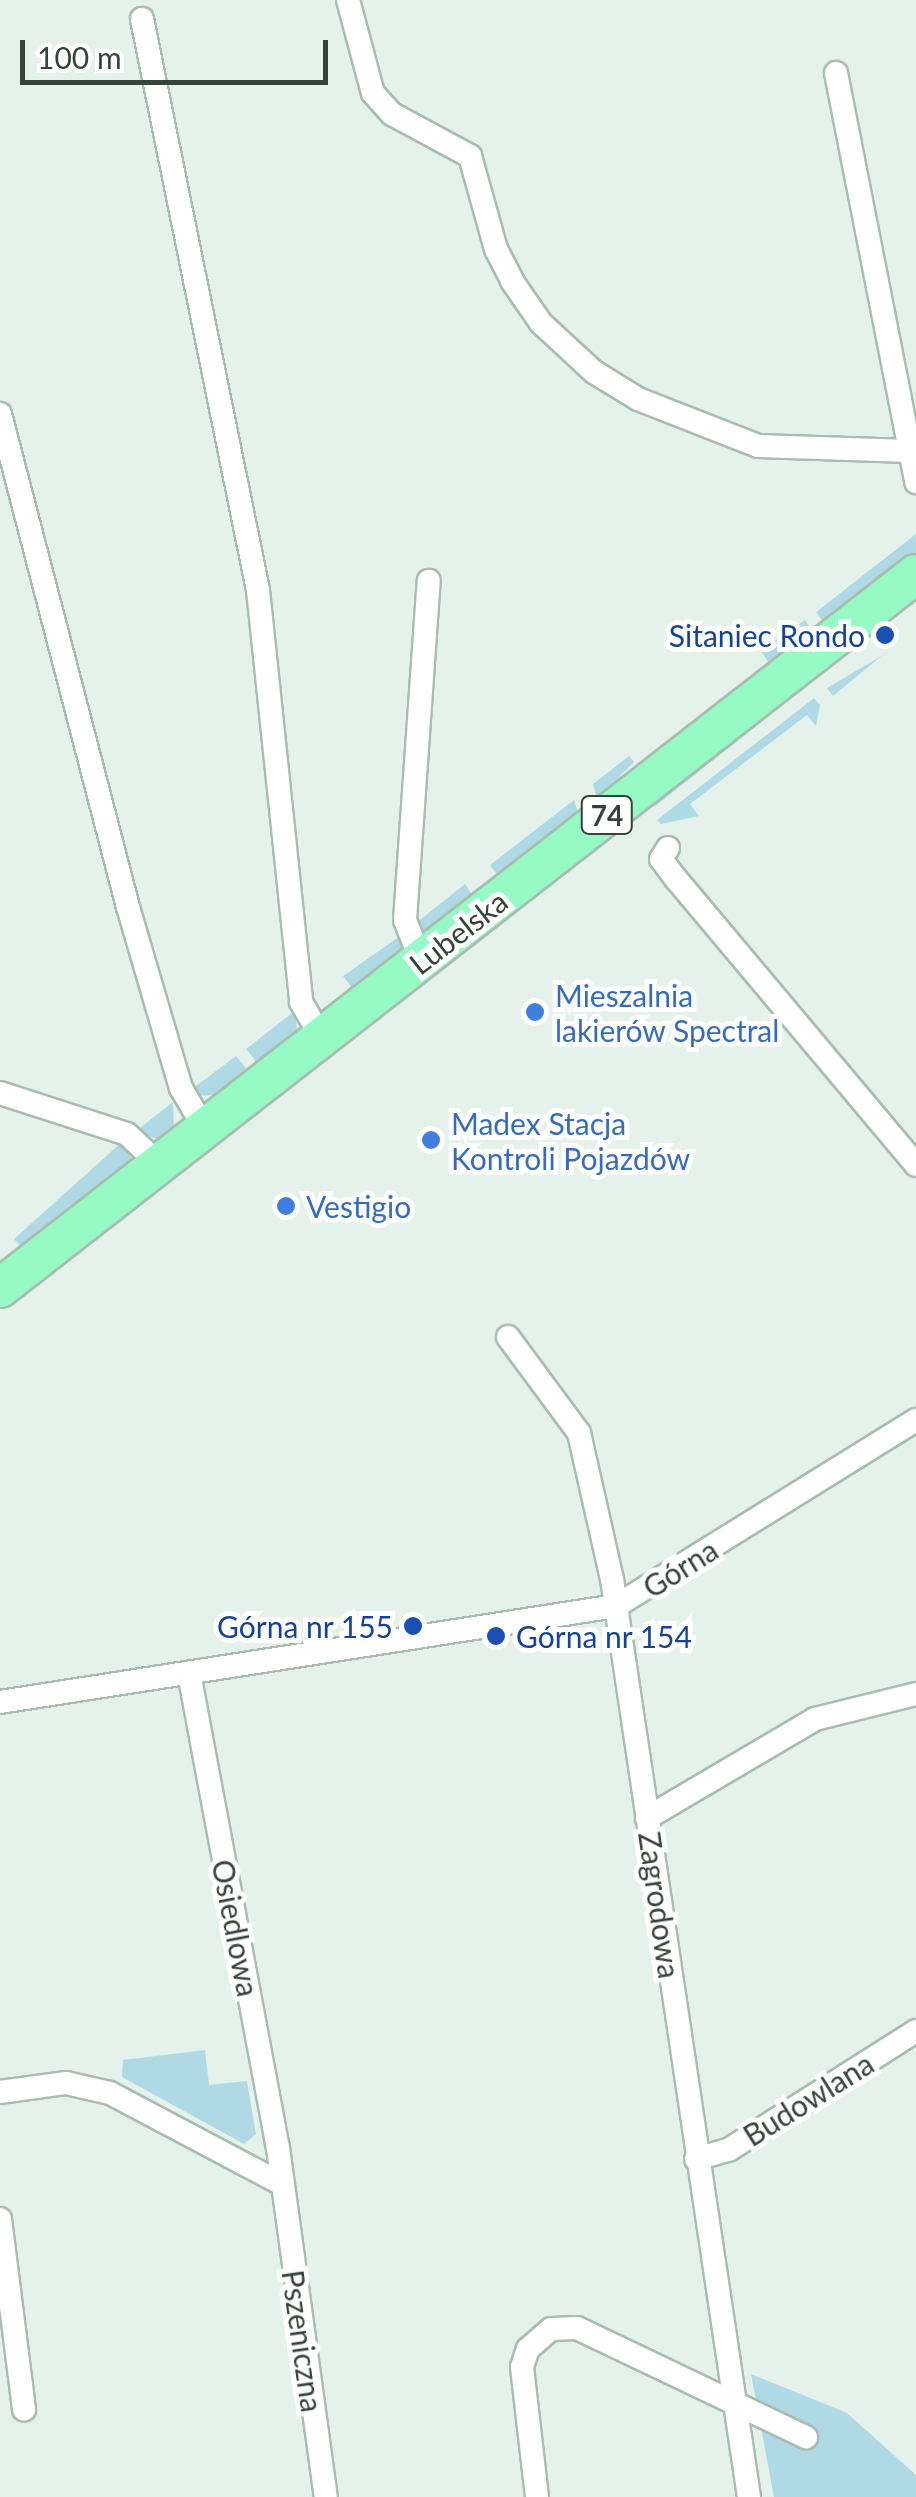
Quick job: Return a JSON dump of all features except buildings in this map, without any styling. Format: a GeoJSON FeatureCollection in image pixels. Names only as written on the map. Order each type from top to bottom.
{"type":"FeatureCollection","features":[{"type":"Feature","properties":{"kind":"main road","name":"Lubelska"},"geometry":{"type":"LineString","coordinates":[[0,1288],[916,574]]}},
{"type":"Feature","properties":{"kind":"street"},"geometry":{"type":"LineString","coordinates":[[348,0],[373,93],[392,114],[470,156],[512,281],[541,324],[594,372],[664,411],[758,446],[908,451]]}},
{"type":"Feature","properties":{"kind":"street"},"geometry":{"type":"LineString","coordinates":[[142,19],[258,590],[299,988],[322,1038]]}},
{"type":"Feature","properties":{"kind":"street"},"geometry":{"type":"LineString","coordinates":[[836,72],[916,482]]}},
{"type":"Feature","properties":{"kind":"street"},"geometry":{"type":"LineString","coordinates":[[0,414],[128,907],[181,1088],[205,1129]]}},
{"type":"Feature","properties":{"kind":"street"},"geometry":{"type":"LineString","coordinates":[[421,961],[405,920],[429,581]]}},
{"type":"Feature","properties":{"kind":"street"},"geometry":{"type":"LineString","coordinates":[[668,848],[661,859],[677,880],[916,1165]]}},
{"type":"Feature","properties":{"kind":"street"},"geometry":{"type":"LineString","coordinates":[[0,1093],[127,1134],[160,1164]]}},
{"type":"Feature","properties":{"kind":"street","name":"Zagrodowa"},"geometry":{"type":"LineString","coordinates":[[508,1337],[579,1433],[616,1606],[749,2497]]}},
{"type":"Feature","properties":{"kind":"street","name":"Górna"},"geometry":{"type":"LineString","coordinates":[[0,1702],[616,1606],[916,1420]]}},
{"type":"Feature","properties":{"kind":"street","name":"Osiedlowa"},"geometry":{"type":"LineString","coordinates":[[189,1673],[282,2184]]}},
{"type":"Feature","properties":{"kind":"street"},"geometry":{"type":"LineString","coordinates":[[647,1818],[826,1714],[916,1694]]}},
{"type":"Feature","properties":{"kind":"street","name":"Budowlana"},"geometry":{"type":"LineString","coordinates":[[696,2159],[730,2148],[916,2030]]}},
{"type":"Feature","properties":{"kind":"street"},"geometry":{"type":"LineString","coordinates":[[0,2092],[66,2084],[110,2093],[282,2184]]}},
{"type":"Feature","properties":{"kind":"street","name":"Pszeniczna"},"geometry":{"type":"LineString","coordinates":[[282,2184],[326,2497]]}},
{"type":"Feature","properties":{"kind":"street"},"geometry":{"type":"LineString","coordinates":[[0,2220],[24,2409]]}},
{"type":"Feature","properties":{"kind":"street"},"geometry":{"type":"LineString","coordinates":[[537,2497],[521,2385],[528,2349],[541,2333],[577,2328],[806,2437]]}},
{"type":"Feature","properties":{"kind":"shaded area"},"geometry":{"type":"Polygon","coordinates":[[[916,534],[916,553],[828,622],[822,620],[816,612],[916,534]]]}},
{"type":"Feature","properties":{"kind":"shaded area"},"geometry":{"type":"Polygon","coordinates":[[[805,620],[813,632],[768,662],[760,650],[805,620]]]}},
{"type":"Feature","properties":{"kind":"shaded area"},"geometry":{"type":"Polygon","coordinates":[[[882,655],[833,696],[827,688],[882,655]]]}},
{"type":"Feature","properties":{"kind":"shaded area"},"geometry":{"type":"Polygon","coordinates":[[[814,698],[820,705],[816,726],[807,715],[690,804],[699,816],[661,824],[657,820],[814,698]]]}},
{"type":"Feature","properties":{"kind":"shaded area"},"geometry":{"type":"Polygon","coordinates":[[[755,727],[654,807],[659,798],[755,727]]]}},
{"type":"Feature","properties":{"kind":"shaded area"},"geometry":{"type":"Polygon","coordinates":[[[629,756],[634,762],[597,799],[593,784],[629,756]]]}},
{"type":"Feature","properties":{"kind":"shaded area"},"geometry":{"type":"Polygon","coordinates":[[[574,800],[579,816],[497,875],[490,865],[574,800]]]}},
{"type":"Feature","properties":{"kind":"shaded area"},"geometry":{"type":"Polygon","coordinates":[[[465,884],[473,896],[421,940],[411,927],[465,884]]]}},
{"type":"Feature","properties":{"kind":"shaded area"},"geometry":{"type":"Polygon","coordinates":[[[400,936],[405,949],[352,988],[343,976],[400,936]]]}},
{"type":"Feature","properties":{"kind":"shaded area"},"geometry":{"type":"Polygon","coordinates":[[[296,1010],[297,1035],[259,1065],[246,1049],[296,1010]]]}},
{"type":"Feature","properties":{"kind":"shaded area"},"geometry":{"type":"Polygon","coordinates":[[[236,1056],[249,1072],[221,1094],[203,1096],[192,1089],[236,1056]]]}},
{"type":"Feature","properties":{"kind":"shaded area"},"geometry":{"type":"Polygon","coordinates":[[[173,1102],[174,1129],[160,1140],[136,1131],[173,1102]]]}},
{"type":"Feature","properties":{"kind":"shaded area"},"geometry":{"type":"Polygon","coordinates":[[[122,1142],[131,1150],[130,1164],[23,1249],[14,1239],[122,1142]]]}},
{"type":"Feature","properties":{"kind":"shaded area"},"geometry":{"type":"Polygon","coordinates":[[[205,2050],[209,2085],[247,2081],[256,2134],[244,2144],[122,2077],[123,2060],[205,2050]]]}},
{"type":"Feature","properties":{"kind":"shaded area"},"geometry":{"type":"Polygon","coordinates":[[[751,2374],[847,2413],[916,2475],[916,2497],[774,2497],[751,2374]]]}},
{"type":"Feature","properties":{"kind":"place","name":"Sitaniec Rondo"},"geometry":{"type":"Point","coordinates":[885,635]}},
{"type":"Feature","properties":{"kind":"place","name":"Mieszalnia lakierów Spectral"},"geometry":{"type":"Point","coordinates":[535,1012]}},
{"type":"Feature","properties":{"kind":"place","name":"Madex Stacja Kontroli Pojazdów"},"geometry":{"type":"Point","coordinates":[431,1140]}},
{"type":"Feature","properties":{"kind":"place","name":"Vestigio"},"geometry":{"type":"Point","coordinates":[286,1206]}},
{"type":"Feature","properties":{"kind":"place","name":"Górna nr 155"},"geometry":{"type":"Point","coordinates":[413,1626]}},
{"type":"Feature","properties":{"kind":"place","name":"Górna nr 154"},"geometry":{"type":"Point","coordinates":[496,1636]}}]}
